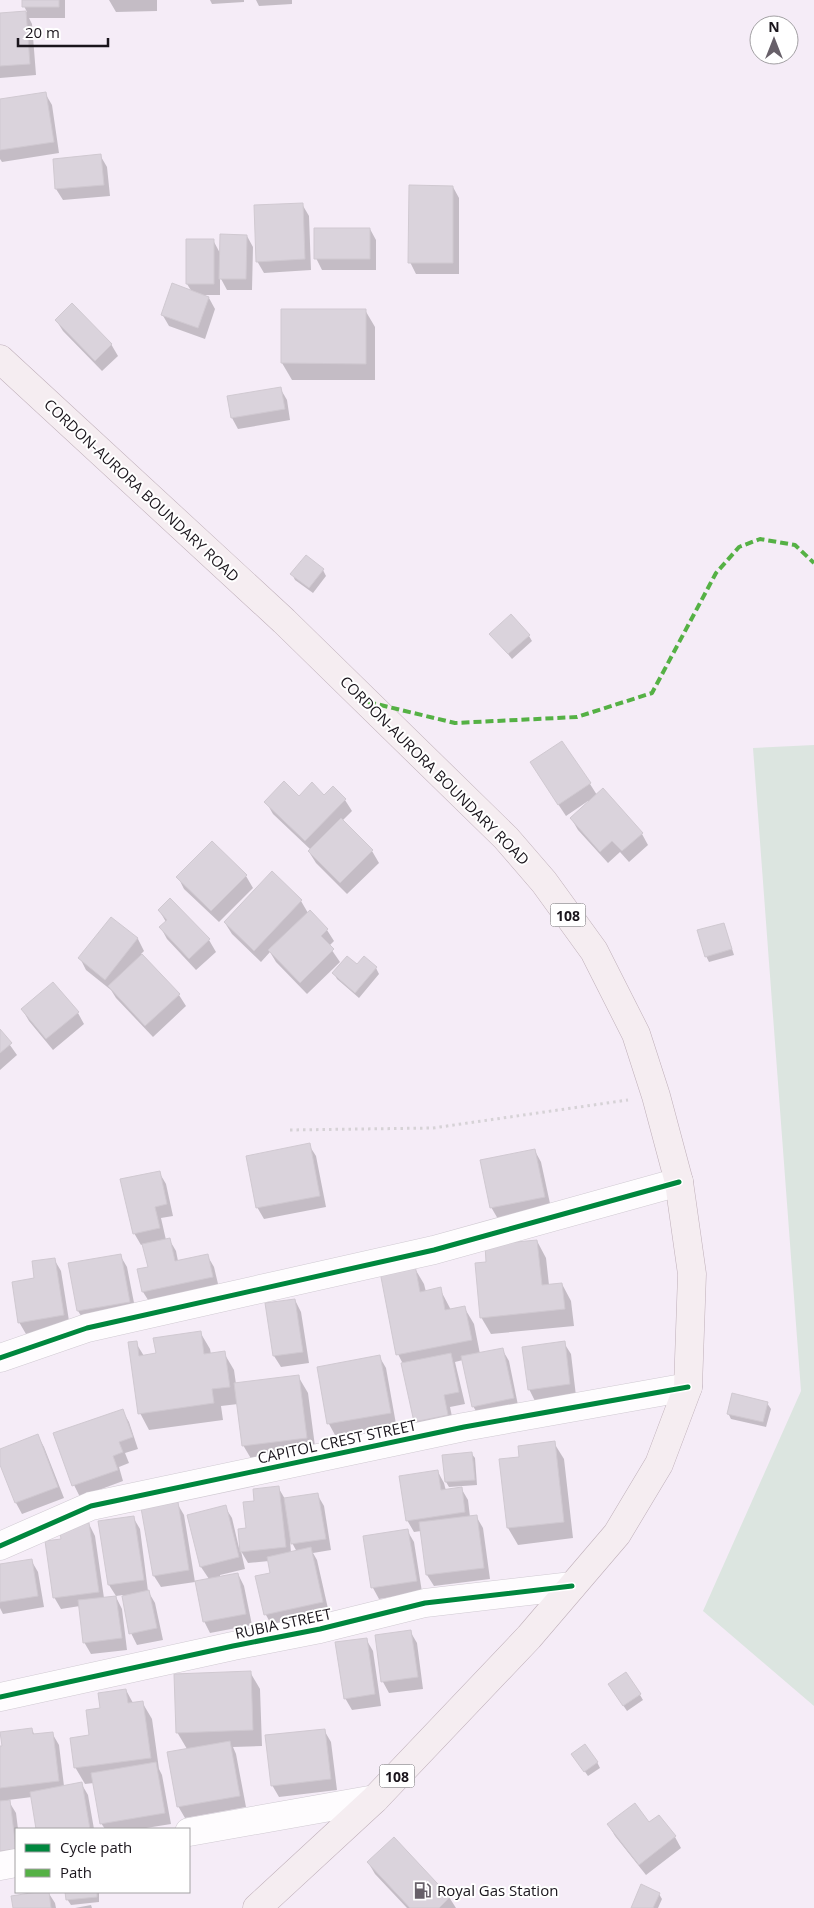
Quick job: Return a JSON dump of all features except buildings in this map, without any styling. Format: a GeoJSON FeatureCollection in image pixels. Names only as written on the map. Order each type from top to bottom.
{"type":"FeatureCollection","features":[{"type":"Feature","properties":{"kind":"main road","name":"CORDON-AURORA BOUNDARY ROAD"},"geometry":{"type":"LineString","coordinates":[[0,359],[284,621],[506,838],[544,882],[594,951],[636,1034],[656,1096],[679,1182],[692,1274],[688,1387],[659,1464],[617,1534],[529,1637],[375,1799],[257,1908]]}},
{"type":"Feature","properties":{"kind":"street"},"geometry":{"type":"LineString","coordinates":[[0,1358],[87,1328],[434,1250],[679,1182]]}},
{"type":"Feature","properties":{"kind":"street","name":"CAPITOL CREST STREET"},"geometry":{"type":"LineString","coordinates":[[0,1546],[91,1506],[464,1427],[688,1387]]}},
{"type":"Feature","properties":{"kind":"street","name":"RUBIA STREET"},"geometry":{"type":"LineString","coordinates":[[0,1697],[232,1646],[320,1629],[425,1603],[572,1586]]}},
{"type":"Feature","properties":{"kind":"street"},"geometry":{"type":"LineString","coordinates":[[190,1832],[375,1799]]}},
{"type":"Feature","properties":{"kind":"street"},"geometry":{"type":"LineString","coordinates":[[0,1866],[15,1863]]}},
{"type":"Feature","properties":{"kind":"path"},"geometry":{"type":"LineString","coordinates":[[290,1130],[433,1128],[656,1096]]}},
{"type":"Feature","properties":{"kind":"shaded area"},"geometry":{"type":"Polygon","coordinates":[[[814,745],[814,1706],[703,1611],[801,1391],[753,748],[814,745]]]}},
{"type":"Feature","properties":{"kind":"marked path"},"geometry":{"type":"LineString","coordinates":[[368,702],[455,723],[577,717],[652,693],[716,573],[739,547],[760,539],[795,545],[814,563]]}},
{"type":"Feature","properties":{"kind":"cycle path"},"geometry":{"type":"LineString","coordinates":[[0,1358],[87,1328],[434,1250],[679,1182]]}},
{"type":"Feature","properties":{"kind":"cycle path"},"geometry":{"type":"LineString","coordinates":[[0,1546],[91,1506],[464,1427],[688,1387]]}},
{"type":"Feature","properties":{"kind":"cycle path"},"geometry":{"type":"LineString","coordinates":[[0,1697],[320,1629],[425,1603],[572,1586]]}},
{"type":"Feature","properties":{"kind":"place","name":"Royal Gas Station"},"geometry":{"type":"Point","coordinates":[423,1890]}}]}
